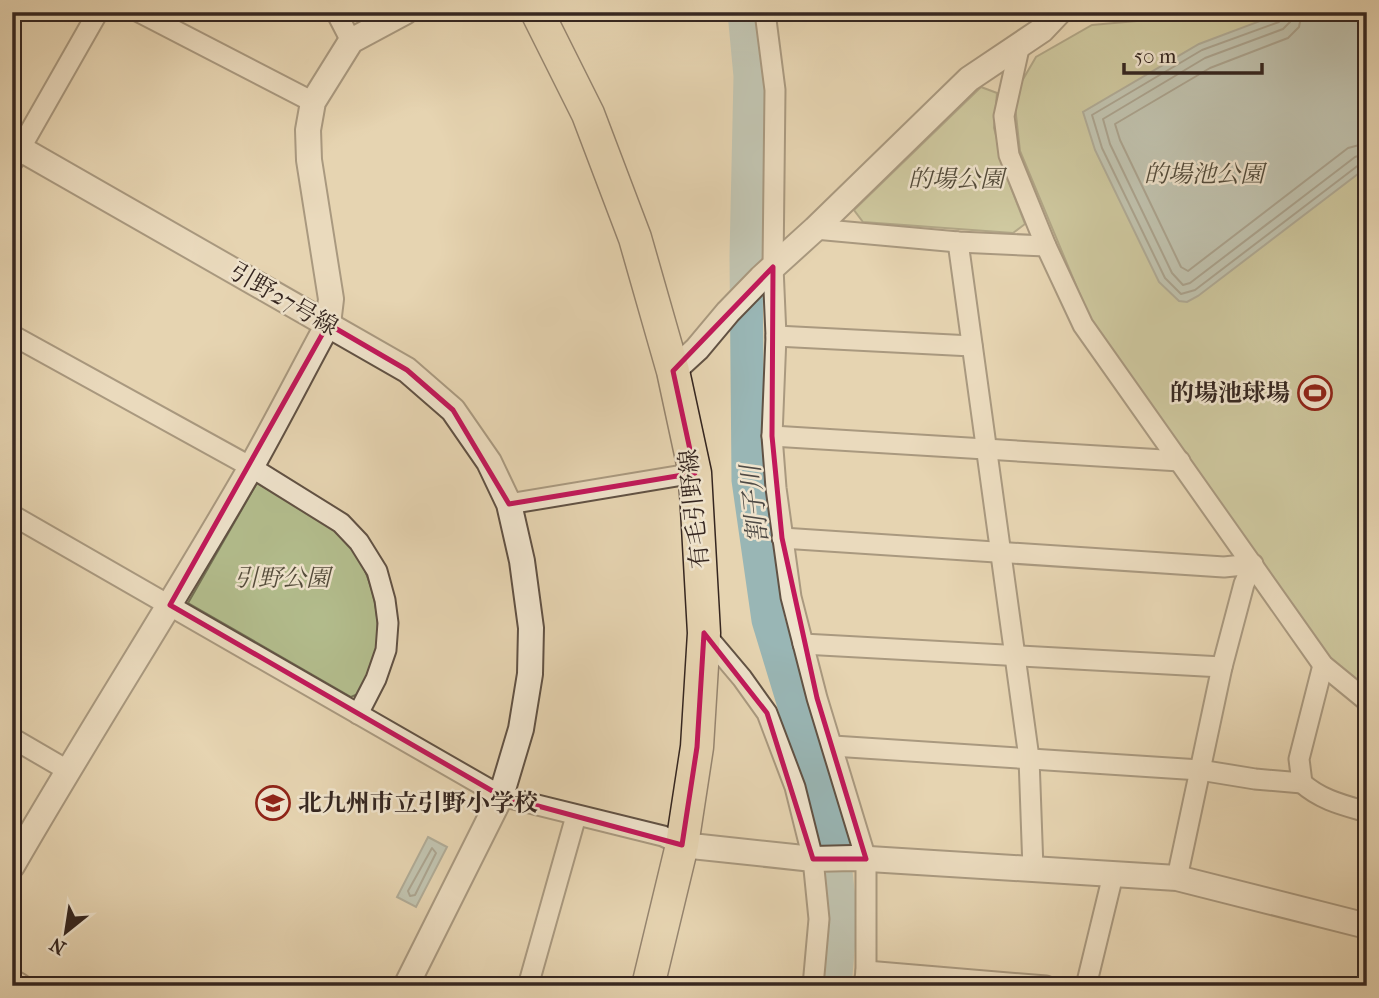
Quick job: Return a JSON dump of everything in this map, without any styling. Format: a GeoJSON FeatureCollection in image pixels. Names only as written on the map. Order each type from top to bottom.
{"type":"FeatureCollection","features":[{"type":"Feature","properties":{"kind":"main road","name":"有毛引野線"},"geometry":{"type":"LineString","coordinates":[[537,12],[588,114],[630,226],[673,371],[695,473],[704,633],[697,747],[682,845],[648,986]]}},
{"type":"Feature","properties":{"kind":"street"},"geometry":{"type":"LineString","coordinates":[[15,152],[98,12]]}},
{"type":"Feature","properties":{"kind":"street"},"geometry":{"type":"LineString","coordinates":[[139,12],[313,102]]}},
{"type":"Feature","properties":{"kind":"street"},"geometry":{"type":"LineString","coordinates":[[336,12],[351,41]]}},
{"type":"Feature","properties":{"kind":"street"},"geometry":{"type":"LineString","coordinates":[[12,866],[67,770],[170,605],[251,467],[328,324],[331,299],[309,160],[308,130],[313,102],[331,69],[351,41],[405,12]]}},
{"type":"Feature","properties":{"kind":"street"},"geometry":{"type":"LineString","coordinates":[[765,12],[775,90],[767,272],[776,336],[772,436],[782,538],[791,597],[817,698],[833,746],[859,859],[865,978],[1046,986]]}},
{"type":"Feature","properties":{"kind":"street"},"geometry":{"type":"LineString","coordinates":[[673,371],[697,349],[767,272],[969,79],[1042,30],[1059,12]]}},
{"type":"Feature","properties":{"kind":"street"},"geometry":{"type":"LineString","coordinates":[[1020,44],[1004,116],[1009,155],[1046,246],[1083,325],[1323,665],[1367,701]]}},
{"type":"Feature","properties":{"kind":"street","name":"引野27号線"},"geometry":{"type":"LineString","coordinates":[[15,152],[407,370],[453,410],[489,462],[509,504],[524,574],[531,628],[530,674],[520,729],[501,796],[406,986]]}},
{"type":"Feature","properties":{"kind":"street"},"geometry":{"type":"LineString","coordinates":[[815,229],[958,242],[1046,246]]}},
{"type":"Feature","properties":{"kind":"street"},"geometry":{"type":"LineString","coordinates":[[958,242],[1029,758],[1033,869]]}},
{"type":"Feature","properties":{"kind":"street"},"geometry":{"type":"LineString","coordinates":[[12,335],[251,467],[341,523],[359,542],[377,571],[388,623],[386,650],[376,679],[358,714]]}},
{"type":"Feature","properties":{"kind":"street"},"geometry":{"type":"LineString","coordinates":[[776,336],[972,346]]}},
{"type":"Feature","properties":{"kind":"street"},"geometry":{"type":"LineString","coordinates":[[772,436],[1180,461]]}},
{"type":"Feature","properties":{"kind":"street"},"geometry":{"type":"LineString","coordinates":[[509,504],[695,473]]}},
{"type":"Feature","properties":{"kind":"street"},"geometry":{"type":"LineString","coordinates":[[12,515],[501,796],[663,836],[682,845],[813,859],[859,859],[1177,878],[1367,926]]}},
{"type":"Feature","properties":{"kind":"street"},"geometry":{"type":"LineString","coordinates":[[782,538],[1224,567],[1253,564]]}},
{"type":"Feature","properties":{"kind":"street"},"geometry":{"type":"LineString","coordinates":[[1177,878],[1222,667],[1244,584],[1253,564]]}},
{"type":"Feature","properties":{"kind":"street"},"geometry":{"type":"LineString","coordinates":[[704,633],[767,713],[795,787],[813,859],[819,919],[813,986]]}},
{"type":"Feature","properties":{"kind":"street"},"geometry":{"type":"LineString","coordinates":[[803,644],[1222,667]]}},
{"type":"Feature","properties":{"kind":"street"},"geometry":{"type":"LineString","coordinates":[[1302,783],[1299,759],[1323,665]]}},
{"type":"Feature","properties":{"kind":"street"},"geometry":{"type":"LineString","coordinates":[[12,738],[67,770]]}},
{"type":"Feature","properties":{"kind":"street"},"geometry":{"type":"LineString","coordinates":[[833,746],[1200,770],[1302,783],[1314,794],[1367,812]]}},
{"type":"Feature","properties":{"kind":"street"},"geometry":{"type":"LineString","coordinates":[[528,986],[576,816]]}},
{"type":"Feature","properties":{"kind":"street"},"geometry":{"type":"LineString","coordinates":[[1086,986],[1113,875]]}},
{"type":"Feature","properties":{"kind":"street"},"geometry":{"type":"LineString","coordinates":[[12,982],[19,986]]}},
{"type":"Feature","properties":{"kind":"highlighted area"},"geometry":{"type":"Polygon","coordinates":[[[773,267],[772,436],[782,538],[817,698],[866,859],[813,859],[767,713],[704,633],[697,747],[682,845],[501,796],[170,605],[328,324],[407,370],[453,410],[509,504],[695,473],[673,371],[773,267]]]}},
{"type":"Feature","properties":{"kind":"green space","name":"的場池公園"},"geometry":{"type":"Polygon","coordinates":[[[1192,12],[1367,12],[1367,691],[1330,662],[1093,326],[1020,151],[1015,106],[1022,81],[1036,57],[1092,25],[1148,20],[1192,12]]]}},
{"type":"Feature","properties":{"kind":"green space","name":"的場公園"},"geometry":{"type":"Polygon","coordinates":[[[981,87],[997,93],[994,128],[1008,180],[1025,224],[1013,233],[863,222],[854,210],[981,87]]]}},
{"type":"Feature","properties":{"kind":"green space","name":"引野公園"},"geometry":{"type":"Polygon","coordinates":[[[257,483],[305,510],[338,533],[362,564],[372,590],[378,631],[375,656],[358,694],[351,697],[188,603],[257,483]]]}},
{"type":"Feature","properties":{"kind":"water"},"geometry":{"type":"Polygon","coordinates":[[[1284,12],[1367,12],[1367,167],[1198,296],[1187,302],[1179,301],[1159,282],[1095,150],[1083,112],[1199,44],[1284,12]]]}},
{"type":"Feature","properties":{"kind":"water"},"geometry":{"type":"Polygon","coordinates":[[[428,837],[447,847],[416,907],[397,897],[428,837]]]}},
{"type":"Feature","properties":{"kind":"water"},"geometry":{"type":"Polygon","coordinates":[[[824,873],[848,876],[851,931],[846,986],[825,986],[829,916],[824,873]]]}},
{"type":"Feature","properties":{"kind":"waterway","name":"割子川"},"geometry":{"type":"LineString","coordinates":[[744,12],[750,76],[746,256],[748,480],[768,620],[831,827],[841,917],[835,986]]}},
{"type":"Feature","properties":{"kind":"place","name":"的場池球場"},"geometry":{"type":"Point","coordinates":[1315,393]}},
{"type":"Feature","properties":{"kind":"place","name":"北九州市立引野小学校"},"geometry":{"type":"Point","coordinates":[273,803]}}]}
